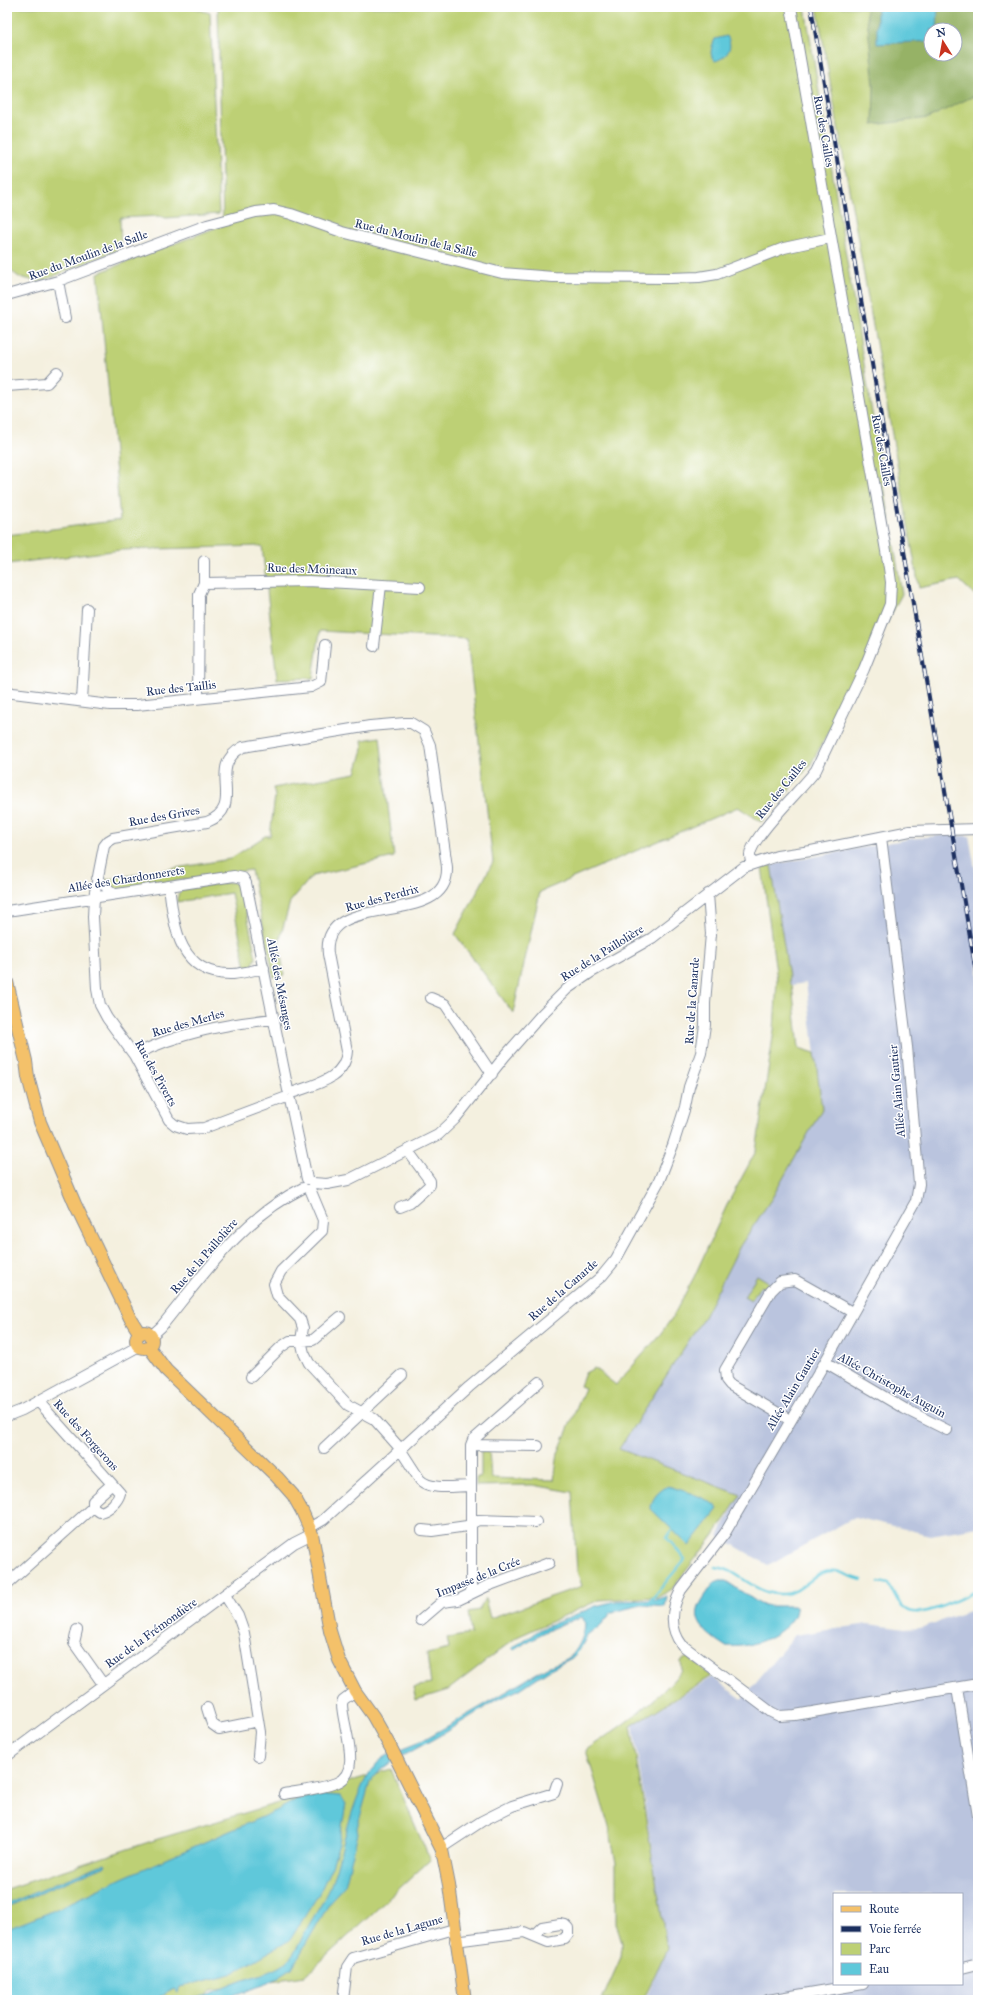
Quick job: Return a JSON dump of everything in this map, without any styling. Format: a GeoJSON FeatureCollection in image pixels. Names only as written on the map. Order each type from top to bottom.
{"type":"FeatureCollection","features":[{"type":"Feature","properties":{"kind":"main road"},"geometry":{"type":"LineString","coordinates":[[7,982],[26,1061],[28,1077],[40,1122],[75,1204],[130,1318],[160,1364],[288,1488],[302,1511],[311,1531],[333,1642],[339,1660],[355,1691],[391,1748],[441,1848],[445,1859],[465,2000]]}},
{"type":"Feature","properties":{"kind":"street","name":"Rue des Cailles"},"geometry":{"type":"LineString","coordinates":[[751,864],[750,854],[755,844],[775,816],[816,770],[849,702],[881,628],[891,598],[890,568],[830,238],[791,7]]}},
{"type":"Feature","properties":{"kind":"street","name":"Rue du Moulin de la Salle"},"geometry":{"type":"LineString","coordinates":[[7,295],[58,282],[206,225],[256,212],[274,210],[291,214],[342,232],[502,273],[553,277],[699,277],[717,274],[784,248],[830,238]]}},
{"type":"Feature","properties":{"kind":"street"},"geometry":{"type":"LineString","coordinates":[[58,282],[65,318]]}},
{"type":"Feature","properties":{"kind":"street"},"geometry":{"type":"LineString","coordinates":[[7,386],[47,383],[57,372]]}},
{"type":"Feature","properties":{"kind":"street"},"geometry":{"type":"LineString","coordinates":[[198,699],[199,594],[204,583],[204,561]]}},
{"type":"Feature","properties":{"kind":"street","name":"Rue des Moineaux"},"geometry":{"type":"LineString","coordinates":[[204,583],[308,581],[420,587]]}},
{"type":"Feature","properties":{"kind":"street"},"geometry":{"type":"LineString","coordinates":[[374,646],[381,585]]}},
{"type":"Feature","properties":{"kind":"street"},"geometry":{"type":"LineString","coordinates":[[82,702],[87,609]]}},
{"type":"Feature","properties":{"kind":"street","name":"Rue des Taillis"},"geometry":{"type":"LineString","coordinates":[[7,691],[82,702],[137,705],[311,687],[321,682],[325,645]]}},
{"type":"Feature","properties":{"kind":"street","name":"Rue des Perdrix"},"geometry":{"type":"LineString","coordinates":[[289,1095],[334,1076],[344,1066],[347,1059],[347,1051],[328,954],[328,938],[331,932],[337,926],[352,918],[416,903],[433,897],[443,887],[447,879],[447,867],[430,745],[424,731],[411,723],[370,726]]}},
{"type":"Feature","properties":{"kind":"street","name":"Rue des Grives"},"geometry":{"type":"LineString","coordinates":[[94,897],[104,846],[108,841],[124,836],[207,822],[218,817],[225,804],[227,796],[224,771],[228,759],[233,752],[251,744],[370,726]]}},
{"type":"Feature","properties":{"kind":"street","name":"Rue de la Paillolière"},"geometry":{"type":"LineString","coordinates":[[7,1416],[38,1401],[144,1340],[161,1327],[230,1242],[276,1202],[308,1185],[327,1184],[348,1180],[408,1151],[447,1128],[542,1014],[567,989],[597,969],[652,938],[735,873],[751,864],[777,856],[811,851],[910,831],[978,829]]}},
{"type":"Feature","properties":{"kind":"street","name":"Allée Alain Gautier"},"geometry":{"type":"LineString","coordinates":[[881,837],[907,1047],[919,1184],[916,1201],[725,1533],[675,1600],[672,1619],[680,1642],[771,1712],[779,1716],[795,1715],[978,1684]]}},
{"type":"Feature","properties":{"kind":"street","name":"Allée des Chardonnerets"},"geometry":{"type":"LineString","coordinates":[[7,910],[234,876],[243,878],[246,883]]}},
{"type":"Feature","properties":{"kind":"street"},"geometry":{"type":"LineString","coordinates":[[97,879],[114,894]]}},
{"type":"Feature","properties":{"kind":"street","name":"Allée des Mésanges"},"geometry":{"type":"LineString","coordinates":[[246,883],[308,1185],[323,1220],[322,1231],[281,1271],[274,1284],[277,1295],[300,1319],[303,1328],[301,1340],[304,1353],[309,1363],[348,1405],[364,1412],[374,1419],[425,1484],[434,1486],[470,1486]]}},
{"type":"Feature","properties":{"kind":"street"},"geometry":{"type":"LineString","coordinates":[[169,886],[176,932],[182,947],[197,964],[217,972],[227,974],[264,968]]}},
{"type":"Feature","properties":{"kind":"street","name":"Rue de la Canarde"},"geometry":{"type":"LineString","coordinates":[[311,1531],[469,1387],[602,1276],[616,1259],[659,1181],[673,1145],[689,1087],[701,1052],[705,1025],[705,1003],[711,934],[708,894]]}},
{"type":"Feature","properties":{"kind":"street","name":"Rue des Piverts"},"geometry":{"type":"LineString","coordinates":[[94,897],[93,913],[97,989],[100,1005],[107,1018],[134,1055],[168,1120],[181,1128],[204,1128],[289,1095]]}},
{"type":"Feature","properties":{"kind":"street"},"geometry":{"type":"LineString","coordinates":[[73,901],[83,905],[93,913]]}},
{"type":"Feature","properties":{"kind":"street"},"geometry":{"type":"LineString","coordinates":[[431,998],[445,1004],[492,1074]]}},
{"type":"Feature","properties":{"kind":"street","name":"Rue des Merles"},"geometry":{"type":"LineString","coordinates":[[134,1055],[171,1039],[214,1026],[274,1019]]}},
{"type":"Feature","properties":{"kind":"street"},"geometry":{"type":"LineString","coordinates":[[400,1207],[410,1203],[430,1185],[430,1181],[408,1151]]}},
{"type":"Feature","properties":{"kind":"street"},"geometry":{"type":"LineString","coordinates":[[790,1420],[730,1385],[726,1380],[725,1370],[771,1291],[780,1282],[795,1280],[852,1312]]}},
{"type":"Feature","properties":{"kind":"street"},"geometry":{"type":"LineString","coordinates":[[251,1377],[281,1346],[290,1341],[313,1340],[340,1317]]}},
{"type":"Feature","properties":{"kind":"street","name":"Allée Christophe Auguin"},"geometry":{"type":"LineString","coordinates":[[824,1362],[905,1409],[947,1430]]}},
{"type":"Feature","properties":{"kind":"street"},"geometry":{"type":"LineString","coordinates":[[324,1448],[402,1375]]}},
{"type":"Feature","properties":{"kind":"street"},"geometry":{"type":"LineString","coordinates":[[471,1593],[471,1446],[474,1440],[538,1382]]}},
{"type":"Feature","properties":{"kind":"street","name":"Rue des Forgerons"},"geometry":{"type":"LineString","coordinates":[[7,1584],[93,1507],[93,1501],[112,1484],[38,1401]]}},
{"type":"Feature","properties":{"kind":"street"},"geometry":{"type":"LineString","coordinates":[[471,1446],[538,1446]]}},
{"type":"Feature","properties":{"kind":"street"},"geometry":{"type":"LineString","coordinates":[[93,1507],[100,1512],[104,1511],[117,1500],[120,1492],[112,1484]]}},
{"type":"Feature","properties":{"kind":"street"},"geometry":{"type":"LineString","coordinates":[[422,1530],[432,1531],[467,1526],[478,1520],[536,1522]]}},
{"type":"Feature","properties":{"kind":"street","name":"Rue de la Frémondière"},"geometry":{"type":"LineString","coordinates":[[7,1756],[311,1531]]}},
{"type":"Feature","properties":{"kind":"street","name":"Impasse de la Crée"},"geometry":{"type":"LineString","coordinates":[[421,1620],[442,1602],[458,1600],[487,1586],[549,1563]]}},
{"type":"Feature","properties":{"kind":"street"},"geometry":{"type":"LineString","coordinates":[[225,1595],[238,1616],[244,1633],[261,1738],[258,1756]]}},
{"type":"Feature","properties":{"kind":"street"},"geometry":{"type":"LineString","coordinates":[[77,1630],[74,1643],[103,1684]]}},
{"type":"Feature","properties":{"kind":"street"},"geometry":{"type":"LineString","coordinates":[[957,1688],[978,1816]]}},
{"type":"Feature","properties":{"kind":"street"},"geometry":{"type":"LineString","coordinates":[[284,1794],[336,1784],[346,1777],[351,1762],[342,1704],[343,1700],[355,1691]]}},
{"type":"Feature","properties":{"kind":"street"},"geometry":{"type":"LineString","coordinates":[[207,1708],[212,1724],[219,1729],[258,1721]]}},
{"type":"Feature","properties":{"kind":"street"},"geometry":{"type":"LineString","coordinates":[[441,1848],[482,1821],[512,1806],[554,1793],[557,1784]]}},
{"type":"Feature","properties":{"kind":"street","name":"Rue de la Lagune"},"geometry":{"type":"LineString","coordinates":[[343,2000],[347,1967],[353,1958],[455,1935],[524,1932],[534,1935]]}},
{"type":"Feature","properties":{"kind":"street"},"geometry":{"type":"LineString","coordinates":[[963,1968],[978,1964]]}},
{"type":"Feature","properties":{"kind":"street"},"geometry":{"type":"LineString","coordinates":[[768,2000],[857,1985]]}},
{"type":"Feature","properties":{"kind":"shaded area"},"geometry":{"type":"Polygon","coordinates":[[[946,835],[969,836],[978,885],[978,905],[975,907],[978,922],[978,1527],[930,1535],[855,1517],[768,1565],[718,1536],[740,1495],[618,1449],[704,1317],[740,1246],[772,1198],[822,1109],[806,983],[792,985],[790,983],[771,865],[908,839],[946,835]]]}},
{"type":"Feature","properties":{"kind":"shaded area"},"geometry":{"type":"Polygon","coordinates":[[[978,1608],[978,2000],[645,2000],[665,1952],[662,1918],[633,1725],[712,1677],[742,1699],[795,1635],[868,1624],[905,1629],[920,1628],[978,1608]]]}},
{"type":"Feature","properties":{"kind":"green space"},"geometry":{"type":"Polygon","coordinates":[[[7,7],[190,7],[210,13],[219,214],[166,218],[159,216],[120,218],[121,248],[40,282],[19,277],[7,268],[7,7]]]}},
{"type":"Feature","properties":{"kind":"green space"},"geometry":{"type":"Polygon","coordinates":[[[218,7],[805,7],[902,594],[811,764],[761,822],[738,807],[540,892],[513,1013],[455,934],[493,862],[467,639],[320,631],[313,678],[277,679],[262,546],[121,550],[7,564],[7,535],[120,520],[98,273],[223,225],[218,7]]]}},
{"type":"Feature","properties":{"kind":"green space"},"geometry":{"type":"Polygon","coordinates":[[[817,7],[978,7],[978,598],[959,580],[919,588],[817,7]]]}},
{"type":"Feature","properties":{"kind":"green space"},"geometry":{"type":"Polygon","coordinates":[[[866,7],[978,7],[978,94],[928,118],[873,125],[874,85],[866,7]]]}},
{"type":"Feature","properties":{"kind":"green space"},"geometry":{"type":"Polygon","coordinates":[[[380,737],[394,857],[312,876],[290,902],[279,942],[284,975],[274,977],[251,870],[115,890],[104,880],[230,859],[265,836],[270,836],[275,796],[273,788],[356,773],[363,749],[362,740],[380,737]]]}},
{"type":"Feature","properties":{"kind":"green space"},"geometry":{"type":"Polygon","coordinates":[[[771,865],[790,983],[792,985],[799,1048],[815,1053],[822,1109],[772,1198],[740,1246],[704,1317],[619,1449],[741,1495],[714,1535],[671,1590],[658,1597],[599,1600],[517,1637],[448,1690],[416,1700],[413,1687],[431,1684],[427,1654],[449,1649],[447,1638],[471,1634],[468,1612],[479,1610],[485,1598],[490,1618],[582,1586],[577,1571],[572,1492],[533,1485],[476,1486],[476,1478],[481,1476],[481,1450],[489,1450],[491,1478],[554,1480],[558,1453],[585,1388],[580,1386],[585,1373],[594,1368],[616,1385],[658,1337],[672,1318],[694,1277],[727,1205],[756,1151],[774,1030],[777,980],[762,867],[771,865]]]}},
{"type":"Feature","properties":{"kind":"green space"},"geometry":{"type":"Polygon","coordinates":[[[231,882],[235,883],[242,890],[256,958],[252,966],[246,968],[231,893],[177,902],[177,897],[181,891],[185,889],[231,882]]]}},
{"type":"Feature","properties":{"kind":"green space"},"geometry":{"type":"Polygon","coordinates":[[[757,1275],[767,1281],[769,1285],[766,1289],[760,1286],[751,1301],[744,1297],[757,1275]]]}},
{"type":"Feature","properties":{"kind":"green space"},"geometry":{"type":"Polygon","coordinates":[[[688,1657],[711,1676],[631,1726],[667,1949],[643,2000],[602,2000],[621,1957],[622,1943],[616,1923],[616,1863],[609,1827],[586,1750],[637,1713],[661,1693],[682,1670],[681,1661],[688,1657]]]}},
{"type":"Feature","properties":{"kind":"green space"},"geometry":{"type":"Polygon","coordinates":[[[391,1769],[430,1860],[305,1976],[211,1990],[202,2000],[7,2000],[7,1889],[158,1839],[391,1769]]]}},
{"type":"Feature","properties":{"kind":"water"},"geometry":{"type":"Polygon","coordinates":[[[877,7],[938,7],[937,22],[923,22],[923,41],[877,44],[877,7]]]}},
{"type":"Feature","properties":{"kind":"water"},"geometry":{"type":"Polygon","coordinates":[[[727,36],[730,44],[728,52],[719,60],[715,61],[711,53],[715,39],[727,36]]]}},
{"type":"Feature","properties":{"kind":"water"},"geometry":{"type":"Polygon","coordinates":[[[668,1486],[703,1498],[718,1509],[689,1546],[651,1509],[652,1501],[656,1495],[668,1486]]]}},
{"type":"Feature","properties":{"kind":"water"},"geometry":{"type":"Polygon","coordinates":[[[726,1581],[760,1604],[770,1606],[793,1606],[796,1608],[795,1615],[785,1628],[761,1641],[744,1646],[725,1646],[702,1627],[698,1616],[698,1610],[703,1600],[714,1583],[726,1581]]]}},
{"type":"Feature","properties":{"kind":"water"},"geometry":{"type":"Polygon","coordinates":[[[667,1596],[665,1607],[642,1605],[612,1612],[600,1626],[587,1636],[579,1651],[572,1658],[550,1669],[520,1689],[497,1700],[439,1736],[412,1751],[399,1756],[377,1773],[370,1782],[357,1828],[358,1834],[345,1885],[332,1899],[292,1968],[269,1983],[220,2000],[179,2000],[182,1997],[184,1999],[192,1999],[205,1995],[274,1969],[289,1960],[323,1901],[332,1882],[357,1798],[372,1769],[386,1756],[423,1740],[545,1668],[563,1661],[572,1655],[583,1636],[585,1625],[584,1621],[582,1617],[573,1620],[546,1631],[514,1650],[512,1648],[541,1629],[596,1606],[616,1601],[655,1600],[667,1596]]]}},
{"type":"Feature","properties":{"kind":"water"},"geometry":{"type":"Polygon","coordinates":[[[329,1795],[341,1796],[346,1804],[339,1844],[332,1866],[320,1892],[290,1940],[231,1974],[180,1987],[178,1992],[174,1989],[154,2000],[7,2000],[7,1929],[48,1913],[122,1878],[278,1810],[297,1799],[329,1795]]]}},
{"type":"Feature","properties":{"kind":"water"},"geometry":{"type":"Polygon","coordinates":[[[105,1863],[106,1865],[7,1907],[7,1904],[105,1863]]]}},
{"type":"Feature","properties":{"kind":"waterway"},"geometry":{"type":"LineString","coordinates":[[651,1600],[685,1559],[667,1538],[672,1530]]}},
{"type":"Feature","properties":{"kind":"waterway"},"geometry":{"type":"LineString","coordinates":[[715,1567],[732,1572],[764,1591],[784,1594],[798,1590],[822,1573],[829,1571],[836,1571],[862,1580]]}},
{"type":"Feature","properties":{"kind":"waterway"},"geometry":{"type":"LineString","coordinates":[[879,1582],[889,1584],[900,1604],[912,1612],[921,1612],[942,1607],[978,1590]]}},
{"type":"Feature","properties":{"kind":"railway"},"geometry":{"type":"LineString","coordinates":[[811,7],[978,984]]}}]}
